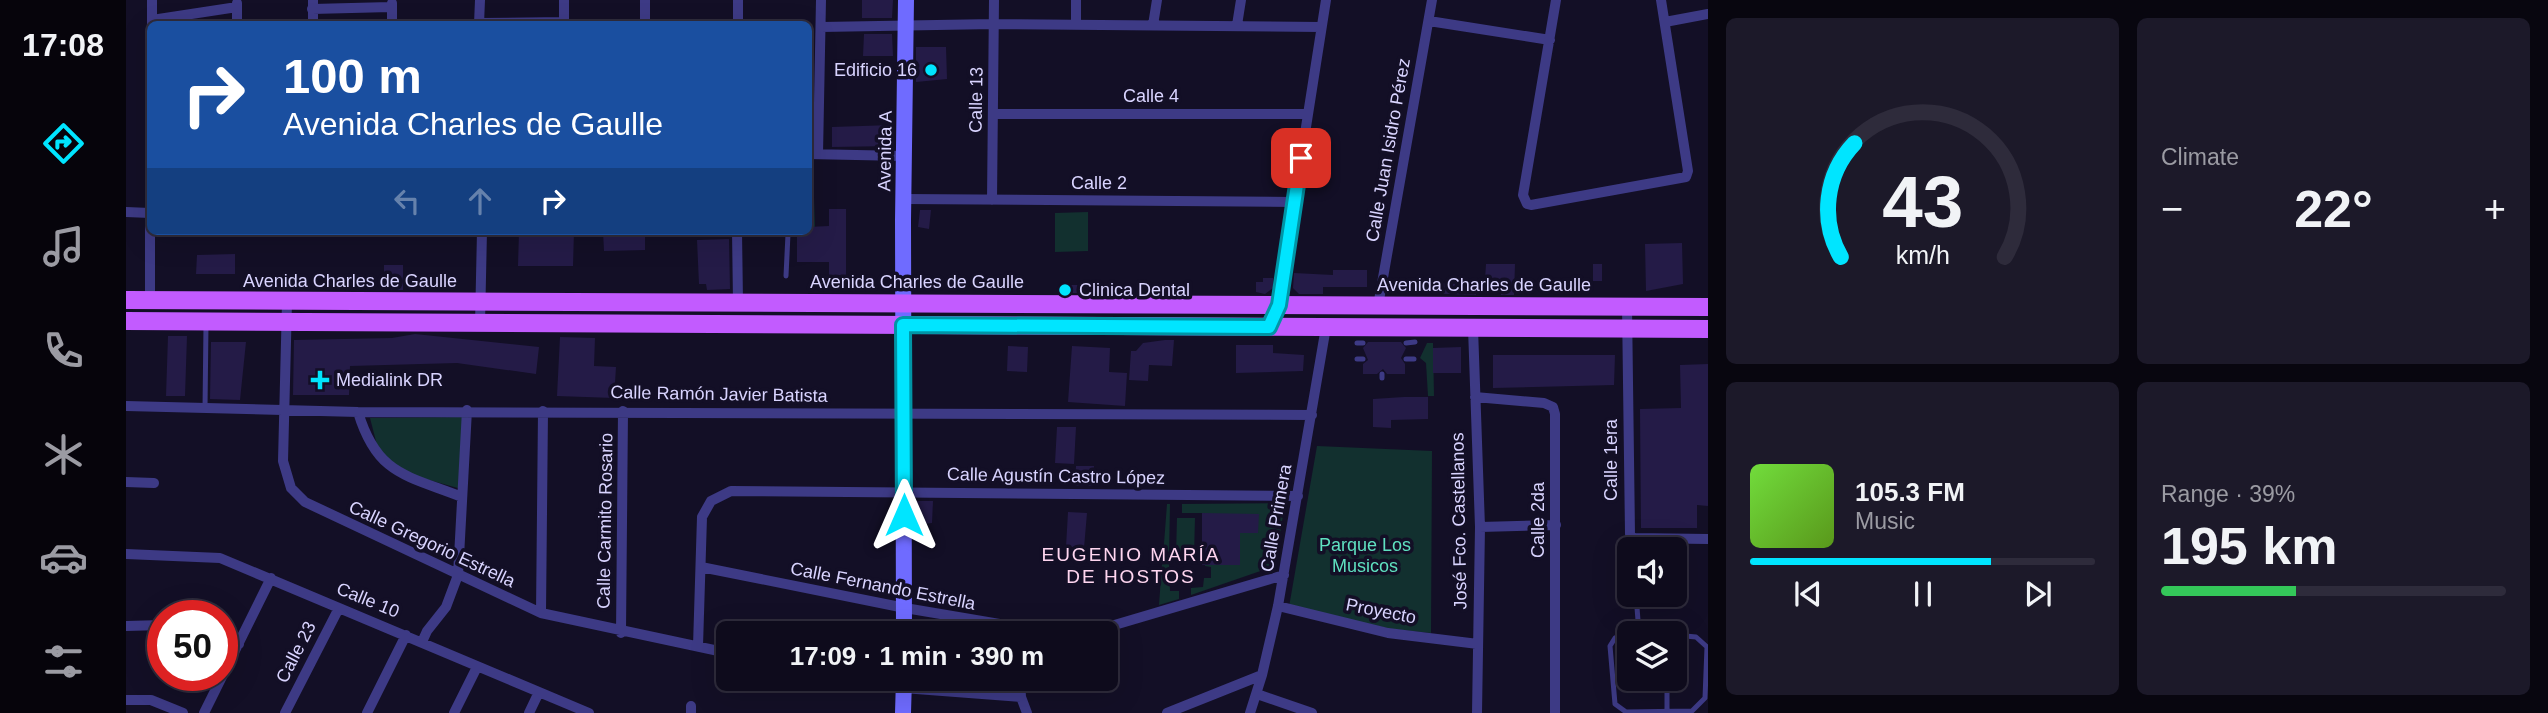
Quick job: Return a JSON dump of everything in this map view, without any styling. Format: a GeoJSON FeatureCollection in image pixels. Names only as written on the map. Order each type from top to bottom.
{"type":"FeatureCollection","features":[{"type":"Feature","properties":{"kind":"main road","name":"Avenida A"},"geometry":{"type":"LineString","coordinates":[[904,621],[903,303],[906,0]]}},
{"type":"Feature","properties":{"kind":"main road","name":"Avenida Charles de Gaulle"},"geometry":{"type":"LineString","coordinates":[[126,300],[1708,307]]}},
{"type":"Feature","properties":{"kind":"main road"},"geometry":{"type":"LineString","coordinates":[[126,321],[1708,329]]}},
{"type":"Feature","properties":{"kind":"main road"},"geometry":{"type":"LineString","coordinates":[[903,691],[903,713]]}},
{"type":"Feature","properties":{"kind":"street"},"geometry":{"type":"LineString","coordinates":[[152,0],[152,21]]}},
{"type":"Feature","properties":{"kind":"street"},"geometry":{"type":"LineString","coordinates":[[479,21],[480,0]]}},
{"type":"Feature","properties":{"kind":"street"},"geometry":{"type":"LineString","coordinates":[[564,0],[564,21]]}},
{"type":"Feature","properties":{"kind":"street"},"geometry":{"type":"LineString","coordinates":[[645,0],[645,21]]}},
{"type":"Feature","properties":{"kind":"street"},"geometry":{"type":"LineString","coordinates":[[738,0],[738,21]]}},
{"type":"Feature","properties":{"kind":"street"},"geometry":{"type":"LineString","coordinates":[[821,0],[813,154],[904,156]]}},
{"type":"Feature","properties":{"kind":"street","name":"Calle 13"},"geometry":{"type":"LineString","coordinates":[[992,200],[994,0]]}},
{"type":"Feature","properties":{"kind":"street"},"geometry":{"type":"LineString","coordinates":[[1076,0],[1076,25]]}},
{"type":"Feature","properties":{"kind":"street"},"geometry":{"type":"LineString","coordinates":[[1153,25],[1157,0]]}},
{"type":"Feature","properties":{"kind":"street"},"geometry":{"type":"LineString","coordinates":[[1237,25],[1241,0]]}},
{"type":"Feature","properties":{"kind":"street"},"geometry":{"type":"LineString","coordinates":[[1269,327],[1279,305],[1326,0]]}},
{"type":"Feature","properties":{"kind":"street","name":"Calle Juan Isidro Pérez"},"geometry":{"type":"LineString","coordinates":[[1378,306],[1432,0]]}},
{"type":"Feature","properties":{"kind":"street"},"geometry":{"type":"LineString","coordinates":[[1556,0],[1524,195],[1527,204],[1531,205],[1686,177],[1688,170],[1661,0]]}},
{"type":"Feature","properties":{"kind":"street"},"geometry":{"type":"LineString","coordinates":[[157,21],[237,4]]}},
{"type":"Feature","properties":{"kind":"street"},"geometry":{"type":"LineString","coordinates":[[313,4],[392,4]]}},
{"type":"Feature","properties":{"kind":"street"},"geometry":{"type":"LineString","coordinates":[[1665,22],[1708,14]]}},
{"type":"Feature","properties":{"kind":"street"},"geometry":{"type":"LineString","coordinates":[[1429,21],[1550,40]]}},
{"type":"Feature","properties":{"kind":"street"},"geometry":{"type":"LineString","coordinates":[[821,27],[906,24],[941,27],[994,23],[1321,27]]}},
{"type":"Feature","properties":{"kind":"street","name":"Calle 4"},"geometry":{"type":"LineString","coordinates":[[994,114],[1308,114]]}},
{"type":"Feature","properties":{"kind":"street","name":"Calle 2"},"geometry":{"type":"LineString","coordinates":[[904,199],[1295,202]]}},
{"type":"Feature","properties":{"kind":"street"},"geometry":{"type":"LineString","coordinates":[[126,212],[147,213]]}},
{"type":"Feature","properties":{"kind":"street"},"geometry":{"type":"LineString","coordinates":[[150,235],[150,300]]}},
{"type":"Feature","properties":{"kind":"street"},"geometry":{"type":"LineString","coordinates":[[480,324],[482,235]]}},
{"type":"Feature","properties":{"kind":"street"},"geometry":{"type":"LineString","coordinates":[[737,235],[738,302]]}},
{"type":"Feature","properties":{"kind":"street","name":"Calle Gregorio Estrella"},"geometry":{"type":"LineString","coordinates":[[287,302],[283,410],[286,478],[305,502],[541,613],[621,633],[716,650]]}},
{"type":"Feature","properties":{"kind":"street","name":"Calle 1era"},"geometry":{"type":"LineString","coordinates":[[1627,306],[1631,537]]}},
{"type":"Feature","properties":{"kind":"street","name":"Calle Primera"},"geometry":{"type":"LineString","coordinates":[[1250,713],[1278,606],[1326,327]]}},
{"type":"Feature","properties":{"kind":"street","name":"José Fco. Castellanos"},"geometry":{"type":"LineString","coordinates":[[1473,328],[1480,527],[1477,713]]}},
{"type":"Feature","properties":{"kind":"street","name":"Calle 2da"},"geometry":{"type":"LineString","coordinates":[[1475,397],[1544,402],[1553,407],[1556,526],[1555,713]]}},
{"type":"Feature","properties":{"kind":"street","name":"Calle Ramón Javier Batista"},"geometry":{"type":"LineString","coordinates":[[126,406],[358,412],[467,410],[1312,415]]}},
{"type":"Feature","properties":{"kind":"street"},"geometry":{"type":"LineString","coordinates":[[422,642],[426,631],[446,607],[458,575],[467,410]]}},
{"type":"Feature","properties":{"kind":"street"},"geometry":{"type":"LineString","coordinates":[[541,613],[543,411]]}},
{"type":"Feature","properties":{"kind":"street","name":"Calle Carmito Rosario"},"geometry":{"type":"LineString","coordinates":[[621,633],[623,411]]}},
{"type":"Feature","properties":{"kind":"street"},"geometry":{"type":"LineString","coordinates":[[358,412],[369,443],[388,467],[462,497]]}},
{"type":"Feature","properties":{"kind":"street"},"geometry":{"type":"LineString","coordinates":[[126,482],[154,483]]}},
{"type":"Feature","properties":{"kind":"street","name":"Calle Agustín Castro López"},"geometry":{"type":"LineString","coordinates":[[698,646],[702,517],[711,501],[721,494],[739,491],[903,491],[1298,496]]}},
{"type":"Feature","properties":{"kind":"street"},"geometry":{"type":"LineString","coordinates":[[1480,527],[1556,526]]}},
{"type":"Feature","properties":{"kind":"street","name":"Calle 1era"},"geometry":{"type":"LineString","coordinates":[[1687,540],[1708,539]]}},
{"type":"Feature","properties":{"kind":"street","name":"Calle 10"},"geometry":{"type":"LineString","coordinates":[[126,554],[220,558],[589,713]]}},
{"type":"Feature","properties":{"kind":"street","name":"Calle Fernando Estrella"},"geometry":{"type":"LineString","coordinates":[[701,567],[971,621]]}},
{"type":"Feature","properties":{"kind":"street"},"geometry":{"type":"LineString","coordinates":[[1118,624],[1284,575]]}},
{"type":"Feature","properties":{"kind":"street"},"geometry":{"type":"LineString","coordinates":[[204,713],[271,578]]}},
{"type":"Feature","properties":{"kind":"street","name":"Proyecto"},"geometry":{"type":"LineString","coordinates":[[1278,606],[1388,633],[1478,644]]}},
{"type":"Feature","properties":{"kind":"street","name":"Calle 23"},"geometry":{"type":"LineString","coordinates":[[285,713],[339,608]]}},
{"type":"Feature","properties":{"kind":"street"},"geometry":{"type":"LineString","coordinates":[[126,626],[147,625]]}},
{"type":"Feature","properties":{"kind":"street"},"geometry":{"type":"LineString","coordinates":[[367,713],[406,635]]}},
{"type":"Feature","properties":{"kind":"street"},"geometry":{"type":"LineString","coordinates":[[454,713],[477,667]]}},
{"type":"Feature","properties":{"kind":"street"},"geometry":{"type":"LineString","coordinates":[[1167,713],[1262,675]]}},
{"type":"Feature","properties":{"kind":"street"},"geometry":{"type":"LineString","coordinates":[[967,691],[1021,697]]}},
{"type":"Feature","properties":{"kind":"street"},"geometry":{"type":"LineString","coordinates":[[1021,691],[1027,713]]}},
{"type":"Feature","properties":{"kind":"street"},"geometry":{"type":"LineString","coordinates":[[529,713],[539,692]]}},
{"type":"Feature","properties":{"kind":"street"},"geometry":{"type":"LineString","coordinates":[[1256,694],[1312,713]]}},
{"type":"Feature","properties":{"kind":"street"},"geometry":{"type":"LineString","coordinates":[[126,700],[151,700],[183,713]]}},
{"type":"Feature","properties":{"kind":"lane"},"geometry":{"type":"LineString","coordinates":[[786,276],[789,235]]}},
{"type":"Feature","properties":{"kind":"lane"},"geometry":{"type":"LineString","coordinates":[[736,324],[738,302]]}},
{"type":"Feature","properties":{"kind":"lane"},"geometry":{"type":"LineString","coordinates":[[205,408],[206,322]]}},
{"type":"Feature","properties":{"kind":"lane"},"geometry":{"type":"LineString","coordinates":[[1406,343],[1415,342]]}},
{"type":"Feature","properties":{"kind":"lane"},"geometry":{"type":"LineString","coordinates":[[1406,359],[1414,359]]}},
{"type":"Feature","properties":{"kind":"lane"},"geometry":{"type":"LineString","coordinates":[[1617,638],[1610,646],[1615,704],[1626,712],[1692,711],[1700,706],[1707,689],[1707,647],[1696,637],[1687,636]]}},
{"type":"Feature","properties":{"kind":"lane"},"geometry":{"type":"LineString","coordinates":[[1667,691],[1667,711]]}},
{"type":"Feature","properties":{"kind":"green space"},"geometry":{"type":"Polygon","coordinates":[[[812,167],[813,167],[815,227],[812,227],[812,167]]]}},
{"type":"Feature","properties":{"kind":"green space"},"geometry":{"type":"Polygon","coordinates":[[[1088,212],[1088,251],[1055,252],[1055,213],[1088,212]]]}},
{"type":"Feature","properties":{"kind":"green space"},"geometry":{"type":"Polygon","coordinates":[[[1427,343],[1433,343],[1434,396],[1428,396],[1426,363],[1420,358],[1427,343]]]}},
{"type":"Feature","properties":{"kind":"green space"},"geometry":{"type":"Polygon","coordinates":[[[468,417],[465,490],[404,473],[378,449],[370,418],[468,417]]]}},
{"type":"Feature","properties":{"kind":"green space","name":"Parque Los Musicos"},"geometry":{"type":"Polygon","coordinates":[[[1317,446],[1432,451],[1431,633],[1392,629],[1289,607],[1317,446]]]}},
{"type":"Feature","properties":{"kind":"green space"},"geometry":{"type":"Polygon","coordinates":[[[1285,503],[1275,566],[1191,595],[1191,588],[1203,587],[1204,578],[1211,578],[1211,567],[1205,566],[1205,513],[1182,513],[1182,504],[1285,503]]]}},
{"type":"Feature","properties":{"kind":"green space"},"geometry":{"type":"Polygon","coordinates":[[[1167,504],[1170,504],[1169,557],[1163,557],[1167,504]]]}},
{"type":"Feature","properties":{"kind":"green space"},"geometry":{"type":"Polygon","coordinates":[[[1177,518],[1195,518],[1194,555],[1176,555],[1177,518]]]}},
{"type":"Feature","properties":{"kind":"green space"},"geometry":{"type":"Polygon","coordinates":[[[1169,563],[1170,591],[1179,591],[1179,599],[1159,605],[1162,564],[1169,563]]]}},
{"type":"Feature","properties":{"kind":"building"},"geometry":{"type":"Polygon","coordinates":[[[862,0],[893,0],[892,18],[862,18],[862,0]]]}},
{"type":"Feature","properties":{"kind":"building"},"geometry":{"type":"Polygon","coordinates":[[[864,34],[892,34],[893,56],[863,56],[864,34]]]}},
{"type":"Feature","properties":{"kind":"building","name":"Edificio 16"},"geometry":{"type":"Polygon","coordinates":[[[916,47],[946,47],[947,79],[916,82],[916,47]]]}},
{"type":"Feature","properties":{"kind":"building"},"geometry":{"type":"Polygon","coordinates":[[[892,125],[892,146],[832,147],[832,127],[892,125]]]}},
{"type":"Feature","properties":{"kind":"building"},"geometry":{"type":"Polygon","coordinates":[[[829,209],[846,209],[846,281],[829,281],[829,262],[797,262],[797,235],[812,235],[812,227],[829,226],[829,209]]]}},
{"type":"Feature","properties":{"kind":"building"},"geometry":{"type":"Polygon","coordinates":[[[920,210],[931,210],[929,229],[918,227],[920,210]]]}},
{"type":"Feature","properties":{"kind":"building"},"geometry":{"type":"Polygon","coordinates":[[[519,235],[574,235],[573,266],[518,266],[519,235]]]}},
{"type":"Feature","properties":{"kind":"building"},"geometry":{"type":"Polygon","coordinates":[[[603,235],[645,235],[645,250],[604,251],[603,235]]]}},
{"type":"Feature","properties":{"kind":"building"},"geometry":{"type":"Polygon","coordinates":[[[729,239],[730,289],[707,290],[706,284],[699,284],[697,240],[729,239]]]}},
{"type":"Feature","properties":{"kind":"building"},"geometry":{"type":"Polygon","coordinates":[[[1682,243],[1683,284],[1646,291],[1645,244],[1682,243]]]}},
{"type":"Feature","properties":{"kind":"building"},"geometry":{"type":"Polygon","coordinates":[[[235,254],[235,274],[196,274],[197,255],[235,254]]]}},
{"type":"Feature","properties":{"kind":"building"},"geometry":{"type":"Polygon","coordinates":[[[1486,264],[1515,264],[1514,295],[1501,295],[1501,291],[1476,290],[1476,295],[1421,293],[1421,283],[1463,284],[1463,280],[1485,280],[1486,264]]]}},
{"type":"Feature","properties":{"kind":"building"},"geometry":{"type":"Polygon","coordinates":[[[1593,264],[1602,264],[1602,281],[1593,281],[1593,264]]]}},
{"type":"Feature","properties":{"kind":"building"},"geometry":{"type":"Polygon","coordinates":[[[384,265],[403,265],[403,290],[384,290],[384,265]]]}},
{"type":"Feature","properties":{"kind":"building"},"geometry":{"type":"Polygon","coordinates":[[[1333,270],[1367,270],[1367,287],[1323,287],[1323,294],[1299,294],[1293,288],[1294,273],[1333,275],[1333,270]]]}},
{"type":"Feature","properties":{"kind":"building"},"geometry":{"type":"Polygon","coordinates":[[[1263,278],[1273,278],[1273,288],[1265,294],[1256,292],[1256,282],[1263,282],[1263,278]]]}},
{"type":"Feature","properties":{"kind":"building"},"geometry":{"type":"Polygon","coordinates":[[[1061,285],[1079,285],[1079,293],[1061,293],[1061,285]]]}},
{"type":"Feature","properties":{"kind":"building"},"geometry":{"type":"Polygon","coordinates":[[[415,334],[539,347],[536,374],[457,363],[350,366],[349,395],[293,395],[294,340],[392,338],[415,334]]]}},
{"type":"Feature","properties":{"kind":"building"},"geometry":{"type":"Polygon","coordinates":[[[168,336],[187,336],[185,396],[166,396],[168,336]]]}},
{"type":"Feature","properties":{"kind":"building"},"geometry":{"type":"Polygon","coordinates":[[[560,337],[595,338],[594,366],[616,367],[614,398],[557,396],[560,337]]]}},
{"type":"Feature","properties":{"kind":"building"},"geometry":{"type":"Polygon","coordinates":[[[1174,340],[1172,366],[1149,365],[1148,381],[1129,380],[1131,351],[1136,351],[1143,343],[1174,340]]]}},
{"type":"Feature","properties":{"kind":"building"},"geometry":{"type":"Polygon","coordinates":[[[211,342],[246,342],[240,400],[210,399],[211,342]]]}},
{"type":"Feature","properties":{"kind":"building"},"geometry":{"type":"Polygon","coordinates":[[[1368,342],[1401,342],[1406,348],[1401,358],[1405,364],[1405,374],[1387,374],[1383,369],[1377,374],[1363,374],[1363,364],[1368,360],[1363,348],[1368,342]]]}},
{"type":"Feature","properties":{"kind":"building"},"geometry":{"type":"Polygon","coordinates":[[[1236,345],[1273,345],[1273,353],[1304,355],[1303,371],[1236,373],[1236,345]]]}},
{"type":"Feature","properties":{"kind":"building"},"geometry":{"type":"Polygon","coordinates":[[[1008,346],[1028,347],[1027,372],[1007,371],[1008,346]]]}},
{"type":"Feature","properties":{"kind":"building"},"geometry":{"type":"Polygon","coordinates":[[[1072,346],[1110,348],[1109,372],[1127,373],[1125,406],[1068,402],[1072,346]]]}},
{"type":"Feature","properties":{"kind":"building"},"geometry":{"type":"Polygon","coordinates":[[[1461,347],[1461,373],[1433,373],[1433,348],[1461,347]]]}},
{"type":"Feature","properties":{"kind":"building"},"geometry":{"type":"Polygon","coordinates":[[[1493,355],[1615,355],[1614,385],[1493,388],[1493,355]]]}},
{"type":"Feature","properties":{"kind":"building"},"geometry":{"type":"Polygon","coordinates":[[[1708,364],[1708,506],[1697,505],[1697,528],[1641,528],[1640,409],[1681,408],[1680,365],[1708,364]]]}},
{"type":"Feature","properties":{"kind":"building"},"geometry":{"type":"Polygon","coordinates":[[[1428,397],[1428,419],[1391,420],[1391,428],[1373,427],[1373,399],[1428,397]]]}},
{"type":"Feature","properties":{"kind":"building"},"geometry":{"type":"Polygon","coordinates":[[[1057,427],[1076,427],[1074,464],[1055,463],[1057,427]]]}},
{"type":"Feature","properties":{"kind":"building"},"geometry":{"type":"Polygon","coordinates":[[[1076,466],[1094,466],[1093,486],[1075,486],[1076,466]]]}},
{"type":"Feature","properties":{"kind":"building"},"geometry":{"type":"Polygon","coordinates":[[[914,501],[933,501],[932,523],[914,525],[914,501]]]}},
{"type":"Feature","properties":{"kind":"building"},"geometry":{"type":"Polygon","coordinates":[[[1068,512],[1087,513],[1084,548],[1066,547],[1068,512]]]}},
{"type":"Feature","properties":{"kind":"building"},"geometry":{"type":"Polygon","coordinates":[[[1202,513],[1259,514],[1258,533],[1240,533],[1240,565],[1202,565],[1202,513]]]}},
{"type":"Feature","properties":{"kind":"place","name":"Edificio 16"},"geometry":{"type":"Point","coordinates":[931,70]}},
{"type":"Feature","properties":{"kind":"place","name":"Clinica Dental"},"geometry":{"type":"Point","coordinates":[1065,290]}},
{"type":"Feature","properties":{"kind":"place","name":"Medialink DR"},"geometry":{"type":"Point","coordinates":[320,380]}},
{"type":"Feature","properties":{"kind":"district","name":"EUGENIO MARÍA DE HOSTOS"},"geometry":{"type":"Point","coordinates":[1131,565]}},
{"type":"Feature","properties":{"kind":"route"},"geometry":{"type":"LineString","coordinates":[[904,515],[903,325],[1269,327],[1279,305],[1301,158]]}}]}
